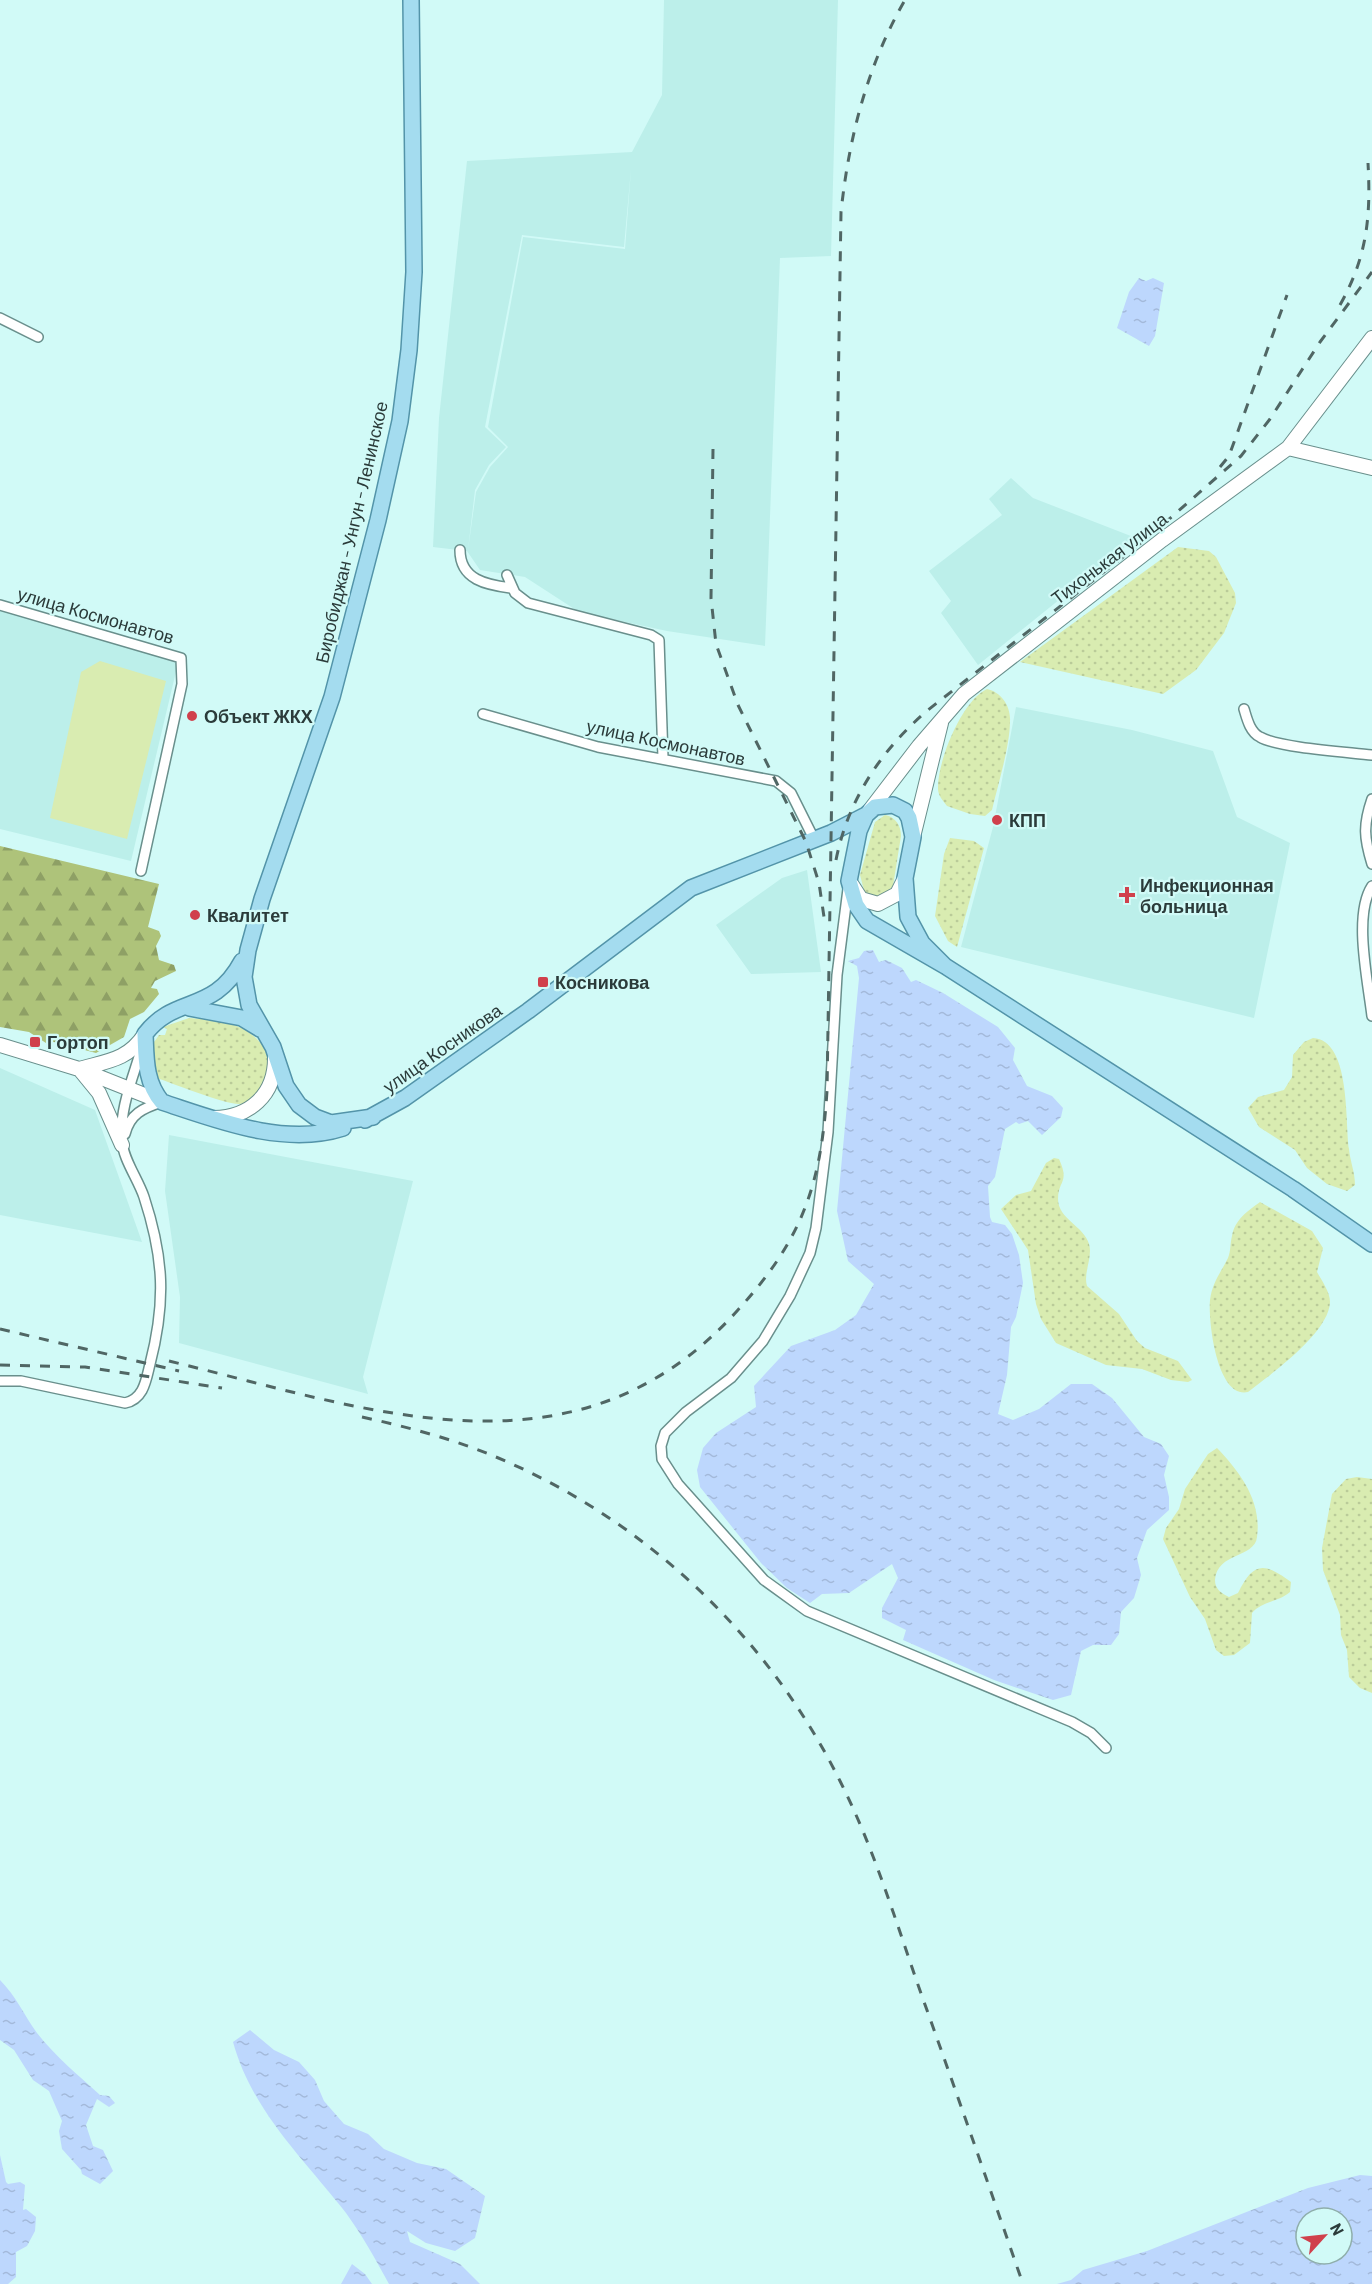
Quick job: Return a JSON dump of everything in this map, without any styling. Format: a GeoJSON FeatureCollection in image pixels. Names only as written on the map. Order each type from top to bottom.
{"type":"FeatureCollection","features":[{"type":"Feature","properties":{"kind":"main road","name":"Биробиджан - Унгун - Ленинское"},"geometry":{"type":"LineString","coordinates":[[248,950],[262,899],[332,697],[378,520],[400,421],[409,350],[414,272],[411,0]]}},
{"type":"Feature","properties":{"kind":"main road"},"geometry":{"type":"LineString","coordinates":[[945,966],[922,943],[911,926],[906,909],[905,878],[913,837],[909,818],[899,807],[888,804],[868,812],[859,831],[849,881],[856,905],[867,921],[945,966],[1293,1189],[1372,1245]]}},
{"type":"Feature","properties":{"kind":"main road","name":"улица Косникова"},"geometry":{"type":"LineString","coordinates":[[162,1102],[261,1131],[300,1134],[335,1130],[373,1117],[405,1098],[528,1011],[691,888],[814,838],[868,812]]}},
{"type":"Feature","properties":{"kind":"main road"},"geometry":{"type":"LineString","coordinates":[[162,1102],[149,1080],[145,1034],[165,1014],[208,998],[227,986],[248,950]]}},
{"type":"Feature","properties":{"kind":"main road"},"geometry":{"type":"LineString","coordinates":[[248,950],[244,988],[249,1005],[275,1054],[292,1096],[315,1118],[337,1123],[373,1117]]}},
{"type":"Feature","properties":{"kind":"main road"},"geometry":{"type":"LineString","coordinates":[[183,1008],[210,1010],[242,1018],[264,1033]]}},
{"type":"Feature","properties":{"kind":"street"},"geometry":{"type":"LineString","coordinates":[[0,318],[38,337]]}},
{"type":"Feature","properties":{"kind":"street","name":"Тихонькая улица"},"geometry":{"type":"LineString","coordinates":[[868,812],[964,694],[1162,540],[1288,448],[1372,338]]}},
{"type":"Feature","properties":{"kind":"street"},"geometry":{"type":"LineString","coordinates":[[1288,448],[1372,468]]}},
{"type":"Feature","properties":{"kind":"street"},"geometry":{"type":"LineString","coordinates":[[460,550],[463,566],[471,577],[487,585],[511,588]]}},
{"type":"Feature","properties":{"kind":"street"},"geometry":{"type":"LineString","coordinates":[[507,575],[511,588],[519,598],[528,603],[651,635],[659,640],[663,758]]}},
{"type":"Feature","properties":{"kind":"street","name":"улица Космонавтов"},"geometry":{"type":"LineString","coordinates":[[0,605],[181,658],[182,684],[141,871]]}},
{"type":"Feature","properties":{"kind":"street"},"geometry":{"type":"LineString","coordinates":[[1244,709],[1250,727],[1259,737],[1279,743],[1372,755]]}},
{"type":"Feature","properties":{"kind":"street","name":"улица Космонавтов"},"geometry":{"type":"LineString","coordinates":[[483,714],[598,747],[776,781],[791,793],[814,838]]}},
{"type":"Feature","properties":{"kind":"street"},"geometry":{"type":"LineString","coordinates":[[913,837],[943,717]]}},
{"type":"Feature","properties":{"kind":"street"},"geometry":{"type":"LineString","coordinates":[[1372,799],[1367,814],[1364,839],[1372,864]]}},
{"type":"Feature","properties":{"kind":"street"},"geometry":{"type":"LineString","coordinates":[[849,881],[861,899],[878,904],[897,894],[905,878]]}},
{"type":"Feature","properties":{"kind":"street"},"geometry":{"type":"LineString","coordinates":[[849,881],[837,975],[828,1132],[816,1228],[810,1253],[763,1341],[731,1378],[686,1412],[665,1433],[661,1446],[662,1459],[678,1484],[764,1580],[800,1607],[825,1620],[1072,1722],[1091,1733],[1106,1748]]}},
{"type":"Feature","properties":{"kind":"street"},"geometry":{"type":"LineString","coordinates":[[1372,886],[1366,896],[1363,930],[1372,1016]]}},
{"type":"Feature","properties":{"kind":"street"},"geometry":{"type":"LineString","coordinates":[[0,1381],[21,1381],[125,1403],[136,1399],[144,1388],[161,1318],[160,1270],[143,1195],[99,1093],[80,1069],[120,1057],[135,1049],[145,1034]]}},
{"type":"Feature","properties":{"kind":"street"},"geometry":{"type":"LineString","coordinates":[[122,1144],[122,1114],[145,1034]]}},
{"type":"Feature","properties":{"kind":"street","name":"улица Косникова"},"geometry":{"type":"LineString","coordinates":[[0,1045],[80,1069],[162,1102]]}},
{"type":"Feature","properties":{"kind":"street"},"geometry":{"type":"LineString","coordinates":[[214,1118],[237,1115],[254,1106],[266,1094],[273,1077],[275,1054]]}},
{"type":"Feature","properties":{"kind":"street"},"geometry":{"type":"LineString","coordinates":[[122,1144],[127,1125],[132,1117],[145,1108],[162,1102]]}},
{"type":"Feature","properties":{"kind":"shaded area"},"geometry":{"type":"Polygon","coordinates":[[[664,0],[838,0],[831,256],[780,258],[765,646],[667,631],[579,612],[525,577],[480,570],[467,551],[433,547],[439,418],[467,161],[632,152],[662,95],[664,0]],[[631,169],[624,247],[522,235],[485,427],[506,447],[489,465],[475,490],[468,550],[476,492],[490,467],[508,447],[488,427],[523,237],[625,249],[631,169]]]}},
{"type":"Feature","properties":{"kind":"shaded area"},"geometry":{"type":"Polygon","coordinates":[[[1011,478],[1033,498],[1136,538],[978,665],[941,613],[951,601],[929,571],[1002,515],[989,499],[1011,478]]]}},
{"type":"Feature","properties":{"kind":"shaded area"},"geometry":{"type":"Polygon","coordinates":[[[0,609],[179,659],[131,861],[0,829],[0,609]]]}},
{"type":"Feature","properties":{"kind":"shaded area","name":"Инфекционная больница"},"geometry":{"type":"Polygon","coordinates":[[[1016,707],[1132,730],[1213,751],[1237,817],[1290,843],[1254,1018],[961,947],[993,827],[1016,707]]]}},
{"type":"Feature","properties":{"kind":"shaded area"},"geometry":{"type":"Polygon","coordinates":[[[807,870],[821,972],[751,974],[716,925],[782,878],[807,870]]]}},
{"type":"Feature","properties":{"kind":"shaded area"},"geometry":{"type":"Polygon","coordinates":[[[0,1068],[95,1110],[142,1242],[0,1215],[0,1068]]]}},
{"type":"Feature","properties":{"kind":"shaded area"},"geometry":{"type":"Polygon","coordinates":[[[169,1135],[413,1181],[363,1377],[368,1394],[179,1343],[180,1297],[165,1191],[169,1135]]]}},
{"type":"Feature","properties":{"kind":"green space"},"geometry":{"type":"Polygon","coordinates":[[[1178,547],[1209,551],[1216,557],[1235,593],[1236,603],[1224,633],[1196,670],[1163,694],[1020,662],[1178,547]]]}},
{"type":"Feature","properties":{"kind":"green space"},"geometry":{"type":"Polygon","coordinates":[[[100,661],[166,681],[127,839],[50,818],[81,672],[100,661]]]}},
{"type":"Feature","properties":{"kind":"green space"},"geometry":{"type":"Polygon","coordinates":[[[987,689],[997,693],[1004,700],[1009,710],[1010,721],[1006,753],[992,810],[985,816],[970,814],[947,806],[938,789],[946,748],[960,718],[978,695],[987,689]]]}},
{"type":"Feature","properties":{"kind":"green space"},"geometry":{"type":"Polygon","coordinates":[[[885,815],[897,822],[901,836],[893,886],[888,892],[877,897],[865,894],[860,875],[875,822],[885,815]]]}},
{"type":"Feature","properties":{"kind":"green space"},"geometry":{"type":"Polygon","coordinates":[[[950,838],[974,841],[984,848],[957,947],[948,941],[935,916],[944,854],[950,838]]]}},
{"type":"Feature","properties":{"kind":"green space"},"geometry":{"type":"Polygon","coordinates":[[[0,846],[159,884],[148,927],[159,931],[161,936],[156,946],[159,960],[174,965],[176,971],[155,981],[151,988],[157,989],[159,994],[144,1012],[130,1019],[124,1037],[96,1053],[54,1042],[46,1043],[29,1032],[0,1027],[0,846]]]}},
{"type":"Feature","properties":{"kind":"green space"},"geometry":{"type":"Polygon","coordinates":[[[189,1018],[234,1025],[254,1036],[262,1044],[267,1053],[269,1072],[265,1082],[250,1100],[242,1104],[231,1103],[151,1076],[152,1045],[159,1035],[165,1035],[167,1029],[163,1027],[189,1018]]]}},
{"type":"Feature","properties":{"kind":"green space"},"geometry":{"type":"Polygon","coordinates":[[[1313,1038],[1325,1042],[1334,1052],[1344,1084],[1348,1137],[1355,1180],[1355,1185],[1347,1191],[1327,1184],[1307,1168],[1295,1150],[1259,1127],[1248,1108],[1258,1097],[1284,1090],[1292,1077],[1293,1055],[1304,1042],[1313,1038]]]}},
{"type":"Feature","properties":{"kind":"green space"},"geometry":{"type":"Polygon","coordinates":[[[1054,1158],[1059,1159],[1064,1177],[1058,1193],[1059,1206],[1066,1217],[1082,1232],[1089,1244],[1087,1286],[1119,1314],[1137,1341],[1145,1348],[1178,1361],[1192,1380],[1188,1382],[1171,1380],[1142,1369],[1106,1365],[1056,1343],[1041,1319],[1036,1304],[1028,1250],[1001,1209],[1016,1195],[1031,1191],[1046,1163],[1054,1158]]]}},
{"type":"Feature","properties":{"kind":"green space"},"geometry":{"type":"Polygon","coordinates":[[[1260,1202],[1312,1231],[1323,1248],[1317,1272],[1327,1290],[1330,1302],[1320,1327],[1297,1352],[1248,1392],[1237,1391],[1229,1384],[1222,1372],[1217,1356],[1211,1324],[1210,1300],[1215,1283],[1229,1255],[1236,1225],[1260,1202]]]}},
{"type":"Feature","properties":{"kind":"green space"},"geometry":{"type":"Polygon","coordinates":[[[1217,1448],[1248,1488],[1253,1499],[1258,1524],[1255,1544],[1222,1564],[1217,1571],[1215,1583],[1217,1588],[1229,1597],[1238,1593],[1249,1576],[1260,1568],[1273,1571],[1291,1582],[1290,1592],[1252,1613],[1250,1643],[1234,1655],[1224,1656],[1216,1650],[1205,1619],[1190,1597],[1163,1539],[1166,1528],[1179,1509],[1185,1489],[1208,1454],[1217,1448]]]}},
{"type":"Feature","properties":{"kind":"green space"},"geometry":{"type":"Polygon","coordinates":[[[1357,1477],[1372,1479],[1372,1693],[1360,1688],[1349,1677],[1347,1650],[1341,1635],[1340,1615],[1323,1570],[1322,1548],[1332,1494],[1346,1479],[1357,1477]]]}},
{"type":"Feature","properties":{"kind":"water"},"geometry":{"type":"Polygon","coordinates":[[[1139,278],[1146,281],[1153,278],[1164,283],[1155,336],[1149,346],[1117,328],[1129,292],[1139,278]]]}},
{"type":"Feature","properties":{"kind":"water"},"geometry":{"type":"Polygon","coordinates":[[[873,950],[879,962],[886,960],[902,968],[911,982],[916,980],[943,993],[998,1027],[1015,1048],[1013,1060],[1027,1086],[1052,1096],[1063,1108],[1061,1117],[1042,1135],[1028,1121],[1019,1124],[1016,1122],[1005,1129],[995,1177],[988,1186],[990,1217],[992,1222],[1005,1225],[1012,1234],[1019,1255],[1023,1283],[1016,1317],[1011,1327],[1007,1375],[998,1414],[1013,1420],[1039,1409],[1071,1384],[1092,1384],[1112,1398],[1144,1437],[1161,1444],[1169,1456],[1164,1475],[1169,1497],[1169,1510],[1147,1530],[1137,1558],[1141,1575],[1134,1598],[1121,1612],[1119,1634],[1111,1645],[1093,1645],[1081,1651],[1071,1695],[1053,1700],[994,1680],[903,1640],[906,1630],[882,1618],[882,1608],[898,1578],[892,1564],[849,1593],[822,1594],[810,1603],[787,1588],[761,1563],[700,1487],[697,1470],[703,1448],[716,1433],[756,1407],[754,1386],[791,1346],[835,1330],[856,1315],[874,1284],[848,1261],[837,1211],[859,978],[857,966],[848,961],[859,958],[864,951],[873,950]]]}},
{"type":"Feature","properties":{"kind":"water"},"geometry":{"type":"Polygon","coordinates":[[[0,1980],[51,2050],[100,2095],[109,2096],[115,2103],[109,2107],[97,2099],[86,2125],[93,2146],[103,2150],[113,2171],[100,2184],[82,2174],[62,2149],[59,2131],[62,2121],[49,2091],[33,2080],[14,2050],[0,2040],[0,1980]]]}},
{"type":"Feature","properties":{"kind":"water"},"geometry":{"type":"Polygon","coordinates":[[[250,2030],[274,2050],[299,2062],[315,2080],[324,2101],[344,2124],[368,2134],[384,2149],[417,2163],[446,2169],[485,2196],[475,2238],[455,2251],[426,2243],[407,2231],[410,2242],[460,2264],[480,2284],[389,2284],[352,2221],[280,2133],[253,2090],[233,2042],[250,2030]]]}},
{"type":"Feature","properties":{"kind":"water"},"geometry":{"type":"Polygon","coordinates":[[[0,2155],[6,2182],[8,2184],[20,2182],[25,2185],[23,2210],[26,2209],[36,2217],[35,2231],[27,2246],[16,2252],[16,2277],[8,2284],[0,2284],[0,2155]]]}},
{"type":"Feature","properties":{"kind":"water"},"geometry":{"type":"Polygon","coordinates":[[[1360,2175],[1372,2176],[1372,2284],[1057,2284],[1071,2280],[1083,2270],[1147,2251],[1308,2188],[1360,2175]]]}},
{"type":"Feature","properties":{"kind":"water"},"geometry":{"type":"Polygon","coordinates":[[[352,2264],[365,2274],[372,2284],[341,2284],[352,2264]]]}},
{"type":"Feature","properties":{"kind":"railway"},"geometry":{"type":"LineString","coordinates":[[169,1361],[319,1398],[394,1413],[467,1421],[539,1418],[608,1401],[675,1366],[737,1311],[778,1260],[792,1235],[813,1184],[820,1155],[827,1091],[841,212],[849,157],[870,76],[905,0]]}},
{"type":"Feature","properties":{"kind":"railway"},"geometry":{"type":"LineString","coordinates":[[1340,305],[1362,253],[1368,219],[1368,163]]}},
{"type":"Feature","properties":{"kind":"railway"},"geometry":{"type":"LineString","coordinates":[[836,860],[849,816],[858,796],[896,741],[928,710],[1151,535],[1241,456],[1270,419],[1320,342],[1372,272]]}},
{"type":"Feature","properties":{"kind":"railway"},"geometry":{"type":"LineString","coordinates":[[1220,467],[1229,456],[1287,295]]}},
{"type":"Feature","properties":{"kind":"railway"},"geometry":{"type":"LineString","coordinates":[[713,449],[711,598],[716,644],[738,705],[806,842],[819,883],[824,917]]}},
{"type":"Feature","properties":{"kind":"railway"},"geometry":{"type":"LineString","coordinates":[[0,1329],[179,1371]]}},
{"type":"Feature","properties":{"kind":"railway"},"geometry":{"type":"LineString","coordinates":[[0,1365],[85,1367],[222,1388]]}},
{"type":"Feature","properties":{"kind":"railway"},"geometry":{"type":"LineString","coordinates":[[362,1417],[430,1434],[496,1457],[551,1483],[603,1514],[652,1549],[697,1588],[739,1631],[777,1678],[811,1728],[840,1781],[864,1834],[885,1888],[1023,2284]]}},
{"type":"Feature","properties":{"kind":"place","name":"Объект ЖКХ"},"geometry":{"type":"Point","coordinates":[192,716]}},
{"type":"Feature","properties":{"kind":"place","name":"КПП"},"geometry":{"type":"Point","coordinates":[997,820]}},
{"type":"Feature","properties":{"kind":"place","name":"Инфекционная больница"},"geometry":{"type":"Point","coordinates":[1127,895]}},
{"type":"Feature","properties":{"kind":"place","name":"Квалитет"},"geometry":{"type":"Point","coordinates":[195,915]}},
{"type":"Feature","properties":{"kind":"place","name":"Косникова"},"geometry":{"type":"Point","coordinates":[543,982]}},
{"type":"Feature","properties":{"kind":"place","name":"Гортоп"},"geometry":{"type":"Point","coordinates":[35,1042]}}]}
